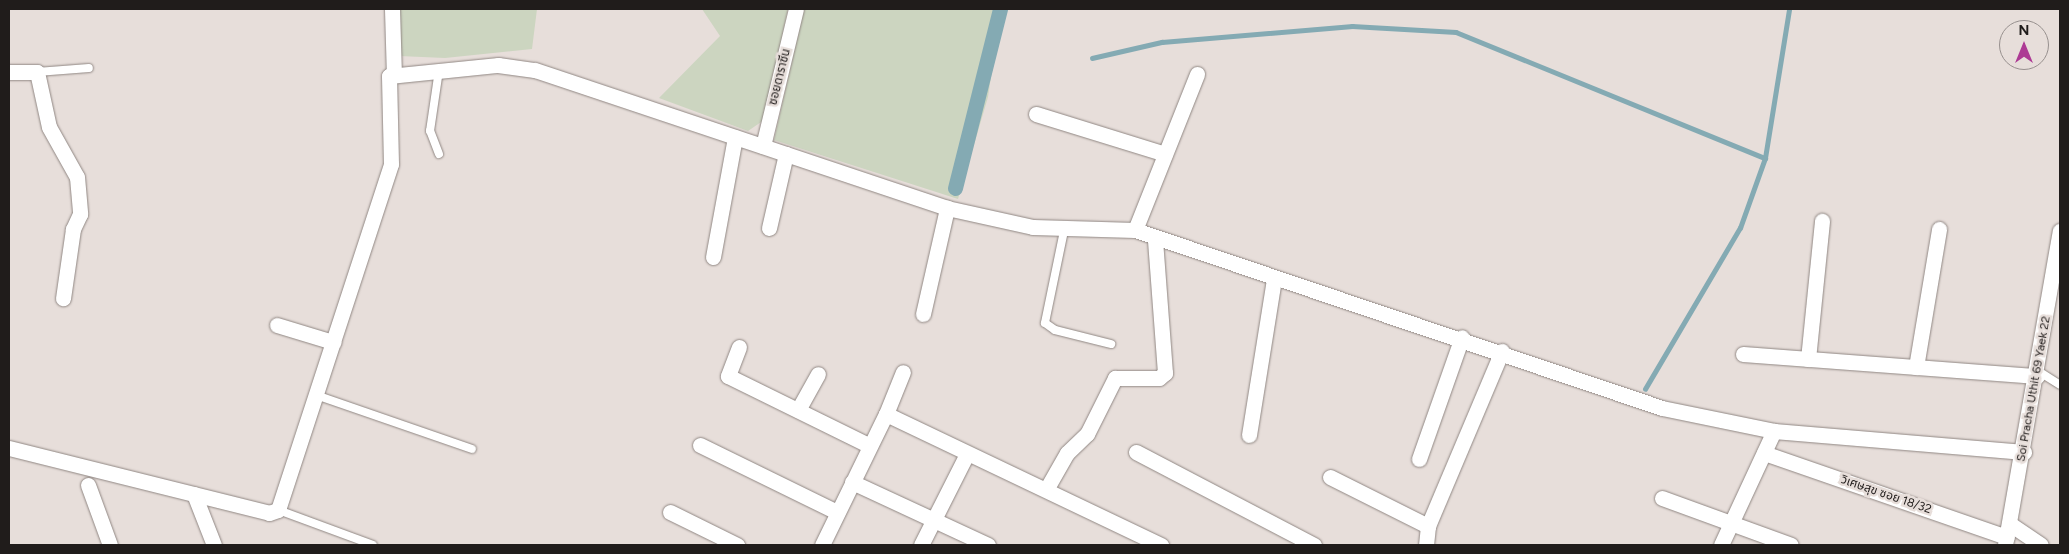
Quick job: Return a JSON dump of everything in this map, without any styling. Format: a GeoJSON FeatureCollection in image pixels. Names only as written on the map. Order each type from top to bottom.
{"type":"FeatureCollection","features":[{"type":"Feature","properties":{"kind":"street"},"geometry":{"type":"LineString","coordinates":[[9,448],[269,513],[278,510],[391,164],[386,86],[394,75],[392,9]]}},
{"type":"Feature","properties":{"kind":"street","name":"ซอยดาราซีน"},"geometry":{"type":"LineString","coordinates":[[763,146],[796,9]]}},
{"type":"Feature","properties":{"kind":"street"},"geometry":{"type":"LineString","coordinates":[[394,75],[515,65],[947,208],[1033,227],[1065,226],[1135,230],[1155,240],[1274,279],[1462,337],[1662,408],[1774,431],[2024,452]]}},
{"type":"Feature","properties":{"kind":"street"},"geometry":{"type":"LineString","coordinates":[[9,72],[37,72],[49,127],[77,177],[81,194],[63,298]]}},
{"type":"Feature","properties":{"kind":"street"},"geometry":{"type":"LineString","coordinates":[[1135,230],[1197,74]]}},
{"type":"Feature","properties":{"kind":"street"},"geometry":{"type":"LineString","coordinates":[[1036,114],[1165,154]]}},
{"type":"Feature","properties":{"kind":"street"},"geometry":{"type":"LineString","coordinates":[[712,257],[735,137]]}},
{"type":"Feature","properties":{"kind":"street"},"geometry":{"type":"LineString","coordinates":[[769,228],[786,154]]}},
{"type":"Feature","properties":{"kind":"street"},"geometry":{"type":"LineString","coordinates":[[923,314],[947,208]]}},
{"type":"Feature","properties":{"kind":"street"},"geometry":{"type":"LineString","coordinates":[[1808,359],[1822,221]]}},
{"type":"Feature","properties":{"kind":"street"},"geometry":{"type":"LineString","coordinates":[[1916,367],[1939,229]]}},
{"type":"Feature","properties":{"kind":"street","name":"Soi Pracha Uthit 69 Yaek 22"},"geometry":{"type":"LineString","coordinates":[[2008,535],[2038,373],[2060,231]]}},
{"type":"Feature","properties":{"kind":"street"},"geometry":{"type":"LineString","coordinates":[[1047,488],[1067,453],[1086,434],[1115,378],[1159,378],[1165,374],[1155,240]]}},
{"type":"Feature","properties":{"kind":"street"},"geometry":{"type":"LineString","coordinates":[[1249,435],[1274,279]]}},
{"type":"Feature","properties":{"kind":"street"},"geometry":{"type":"LineString","coordinates":[[277,325],[333,342]]}},
{"type":"Feature","properties":{"kind":"street"},"geometry":{"type":"LineString","coordinates":[[1419,459],[1462,337]]}},
{"type":"Feature","properties":{"kind":"street"},"geometry":{"type":"LineString","coordinates":[[739,347],[728,376],[870,446]]}},
{"type":"Feature","properties":{"kind":"street"},"geometry":{"type":"LineString","coordinates":[[1426,545],[1428,526],[1502,351]]}},
{"type":"Feature","properties":{"kind":"street"},"geometry":{"type":"LineString","coordinates":[[1743,354],[1916,367],[2038,373]]}},
{"type":"Feature","properties":{"kind":"street"},"geometry":{"type":"LineString","coordinates":[[822,545],[886,414],[902,372]]}},
{"type":"Feature","properties":{"kind":"street"},"geometry":{"type":"LineString","coordinates":[[798,410],[818,374]]}},
{"type":"Feature","properties":{"kind":"street"},"geometry":{"type":"LineString","coordinates":[[886,414],[966,456],[1047,488],[1160,545]]}},
{"type":"Feature","properties":{"kind":"street"},"geometry":{"type":"LineString","coordinates":[[1721,545],[1774,431]]}},
{"type":"Feature","properties":{"kind":"street"},"geometry":{"type":"LineString","coordinates":[[700,446],[837,512]]}},
{"type":"Feature","properties":{"kind":"street"},"geometry":{"type":"LineString","coordinates":[[1136,452],[1314,545]]}},
{"type":"Feature","properties":{"kind":"street","name":"วิเศษสุข ซอย 18/32"},"geometry":{"type":"LineString","coordinates":[[1764,453],[2041,545]]}},
{"type":"Feature","properties":{"kind":"street"},"geometry":{"type":"LineString","coordinates":[[921,545],[966,456]]}},
{"type":"Feature","properties":{"kind":"street"},"geometry":{"type":"LineString","coordinates":[[1330,477],[1428,526]]}},
{"type":"Feature","properties":{"kind":"street"},"geometry":{"type":"LineString","coordinates":[[852,482],[932,522],[988,545]]}},
{"type":"Feature","properties":{"kind":"street"},"geometry":{"type":"LineString","coordinates":[[88,485],[110,545]]}},
{"type":"Feature","properties":{"kind":"street"},"geometry":{"type":"LineString","coordinates":[[194,494],[214,545]]}},
{"type":"Feature","properties":{"kind":"street"},"geometry":{"type":"LineString","coordinates":[[1662,498],[1791,545]]}},
{"type":"Feature","properties":{"kind":"street"},"geometry":{"type":"LineString","coordinates":[[670,512],[738,545]]}},
{"type":"Feature","properties":{"kind":"lane"},"geometry":{"type":"LineString","coordinates":[[37,72],[89,68]]}},
{"type":"Feature","properties":{"kind":"lane"},"geometry":{"type":"LineString","coordinates":[[439,70],[430,131],[439,154]]}},
{"type":"Feature","properties":{"kind":"lane"},"geometry":{"type":"LineString","coordinates":[[1065,226],[1045,323],[1055,330],[1111,344]]}},
{"type":"Feature","properties":{"kind":"lane"},"geometry":{"type":"LineString","coordinates":[[2038,373],[2060,385]]}},
{"type":"Feature","properties":{"kind":"lane"},"geometry":{"type":"LineString","coordinates":[[316,395],[472,449]]}},
{"type":"Feature","properties":{"kind":"lane"},"geometry":{"type":"LineString","coordinates":[[278,510],[372,545]]}},
{"type":"Feature","properties":{"kind":"green space"},"geometry":{"type":"Polygon","coordinates":[[[397,9],[537,9],[532,49],[445,58],[399,56],[397,9]]]}},
{"type":"Feature","properties":{"kind":"green space"},"geometry":{"type":"Polygon","coordinates":[[[702,9],[788,9],[764,120],[748,131],[659,98],[720,36],[702,9]]]}},
{"type":"Feature","properties":{"kind":"green space"},"geometry":{"type":"Polygon","coordinates":[[[804,9],[1001,9],[988,97],[958,199],[774,140],[804,9]]]}},
{"type":"Feature","properties":{"kind":"waterway"},"geometry":{"type":"LineString","coordinates":[[955,188],[1000,9]]}},
{"type":"Feature","properties":{"kind":"waterway"},"geometry":{"type":"LineString","coordinates":[[1645,389],[1740,228],[1765,158],[1789,9]]}},
{"type":"Feature","properties":{"kind":"waterway"},"geometry":{"type":"LineString","coordinates":[[1092,58],[1162,42],[1352,26],[1456,32],[1765,158]]}}]}
